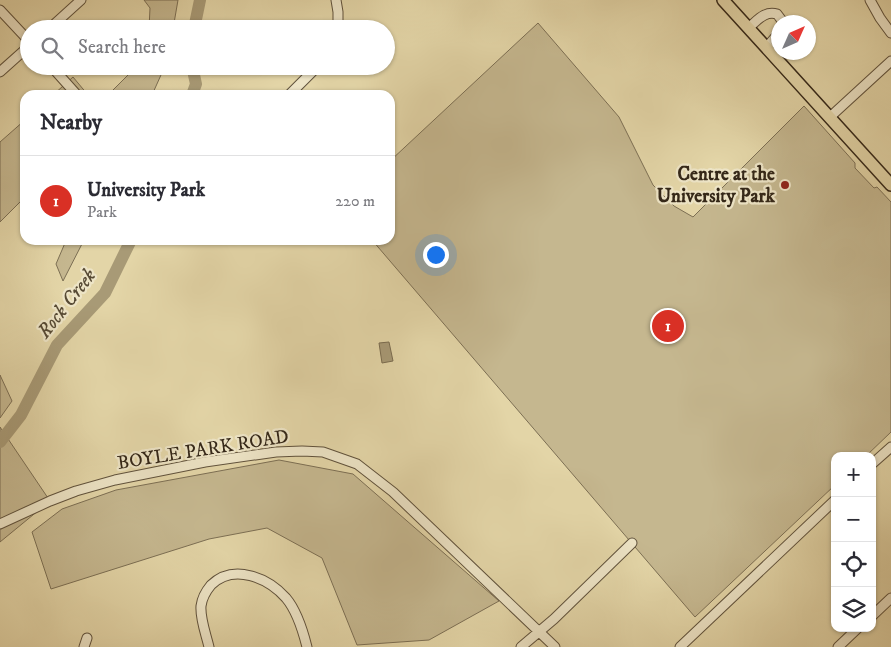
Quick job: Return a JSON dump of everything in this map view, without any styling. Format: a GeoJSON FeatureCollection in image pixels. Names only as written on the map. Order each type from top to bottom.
{"type":"FeatureCollection","features":[{"type":"Feature","properties":{"kind":"main road"},"geometry":{"type":"LineString","coordinates":[[723,0],[891,185]]}},
{"type":"Feature","properties":{"kind":"street"},"geometry":{"type":"LineString","coordinates":[[59,20],[81,0]]}},
{"type":"Feature","properties":{"kind":"street"},"geometry":{"type":"LineString","coordinates":[[336,0],[338,20]]}},
{"type":"Feature","properties":{"kind":"street"},"geometry":{"type":"LineString","coordinates":[[870,0],[891,33]]}},
{"type":"Feature","properties":{"kind":"street"},"geometry":{"type":"LineString","coordinates":[[0,10],[20,31]]}},
{"type":"Feature","properties":{"kind":"street"},"geometry":{"type":"LineString","coordinates":[[748,28],[766,14],[778,15]]}},
{"type":"Feature","properties":{"kind":"street"},"geometry":{"type":"LineString","coordinates":[[766,48],[771,42]]}},
{"type":"Feature","properties":{"kind":"street"},"geometry":{"type":"LineString","coordinates":[[0,72],[20,54]]}},
{"type":"Feature","properties":{"kind":"street"},"geometry":{"type":"LineString","coordinates":[[830,118],[891,61]]}},
{"type":"Feature","properties":{"kind":"street"},"geometry":{"type":"LineString","coordinates":[[59,75],[73,90]]}},
{"type":"Feature","properties":{"kind":"street"},"geometry":{"type":"LineString","coordinates":[[293,90],[309,75]]}},
{"type":"Feature","properties":{"kind":"street"},"geometry":{"type":"LineString","coordinates":[[876,460],[891,447]]}},
{"type":"Feature","properties":{"kind":"street","name":"BOYLE PARK ROAD"},"geometry":{"type":"LineString","coordinates":[[0,524],[76,491],[115,480],[205,462],[276,452],[323,452],[357,464],[393,492],[555,647]]}},
{"type":"Feature","properties":{"kind":"street"},"geometry":{"type":"LineString","coordinates":[[680,647],[831,504]]}},
{"type":"Feature","properties":{"kind":"street"},"geometry":{"type":"LineString","coordinates":[[521,647],[632,543]]}},
{"type":"Feature","properties":{"kind":"street"},"geometry":{"type":"LineString","coordinates":[[209,647],[202,614],[205,594],[212,585],[233,574],[247,574],[257,577],[270,584],[286,599],[299,622],[308,647]]}},
{"type":"Feature","properties":{"kind":"street"},"geometry":{"type":"LineString","coordinates":[[876,612],[891,598]]}},
{"type":"Feature","properties":{"kind":"street"},"geometry":{"type":"LineString","coordinates":[[838,647],[854,632]]}},
{"type":"Feature","properties":{"kind":"street"},"geometry":{"type":"LineString","coordinates":[[84,647],[87,638]]}},
{"type":"Feature","properties":{"kind":"shaded area"},"geometry":{"type":"Polygon","coordinates":[[[144,0],[178,0],[175,20],[149,20],[150,8],[144,0]]]}},
{"type":"Feature","properties":{"kind":"shaded area"},"geometry":{"type":"Polygon","coordinates":[[[538,23],[619,117],[653,185],[674,206],[693,217],[804,106],[855,163],[855,168],[891,202],[891,432],[870,452],[831,452],[831,489],[695,617],[376,245],[395,245],[395,156],[538,23]]]}},
{"type":"Feature","properties":{"kind":"shaded area"},"geometry":{"type":"Polygon","coordinates":[[[128,75],[161,75],[154,90],[113,90],[128,75]]]}},
{"type":"Feature","properties":{"kind":"shaded area"},"geometry":{"type":"Polygon","coordinates":[[[73,77],[84,90],[59,90],[73,77]]]}},
{"type":"Feature","properties":{"kind":"shaded area"},"geometry":{"type":"Polygon","coordinates":[[[20,124],[20,202],[0,222],[0,142],[20,124]]]}},
{"type":"Feature","properties":{"kind":"shaded area"},"geometry":{"type":"Polygon","coordinates":[[[64,245],[81,245],[63,281],[56,264],[64,245]]]}},
{"type":"Feature","properties":{"kind":"shaded area"},"geometry":{"type":"Polygon","coordinates":[[[389,342],[393,361],[382,363],[379,343],[389,342]]]}},
{"type":"Feature","properties":{"kind":"shaded area"},"geometry":{"type":"Polygon","coordinates":[[[0,375],[12,401],[0,418],[0,375]]]}},
{"type":"Feature","properties":{"kind":"shaded area"},"geometry":{"type":"Polygon","coordinates":[[[0,427],[50,501],[0,542],[0,427]]]}},
{"type":"Feature","properties":{"kind":"shaded area"},"geometry":{"type":"Polygon","coordinates":[[[279,460],[353,474],[499,601],[429,640],[357,645],[322,558],[267,528],[209,539],[51,589],[32,532],[62,509],[116,490],[279,460]]]}},
{"type":"Feature","properties":{"kind":"waterway","name":"Rock Creek"},"geometry":{"type":"LineString","coordinates":[[196,20],[200,0]]}},
{"type":"Feature","properties":{"kind":"waterway","name":"Rock Creek"},"geometry":{"type":"LineString","coordinates":[[194,75],[196,84],[194,90]]}},
{"type":"Feature","properties":{"kind":"waterway","name":"Rock Creek"},"geometry":{"type":"LineString","coordinates":[[0,442],[21,415],[57,345],[105,293],[129,245]]}},
{"type":"Feature","properties":{"kind":"place","name":"Centre at the University Park"},"geometry":{"type":"Point","coordinates":[785,185]}},
{"type":"Feature","properties":{"kind":"place","name":"University Park"},"geometry":{"type":"Point","coordinates":[668,326]}}]}
